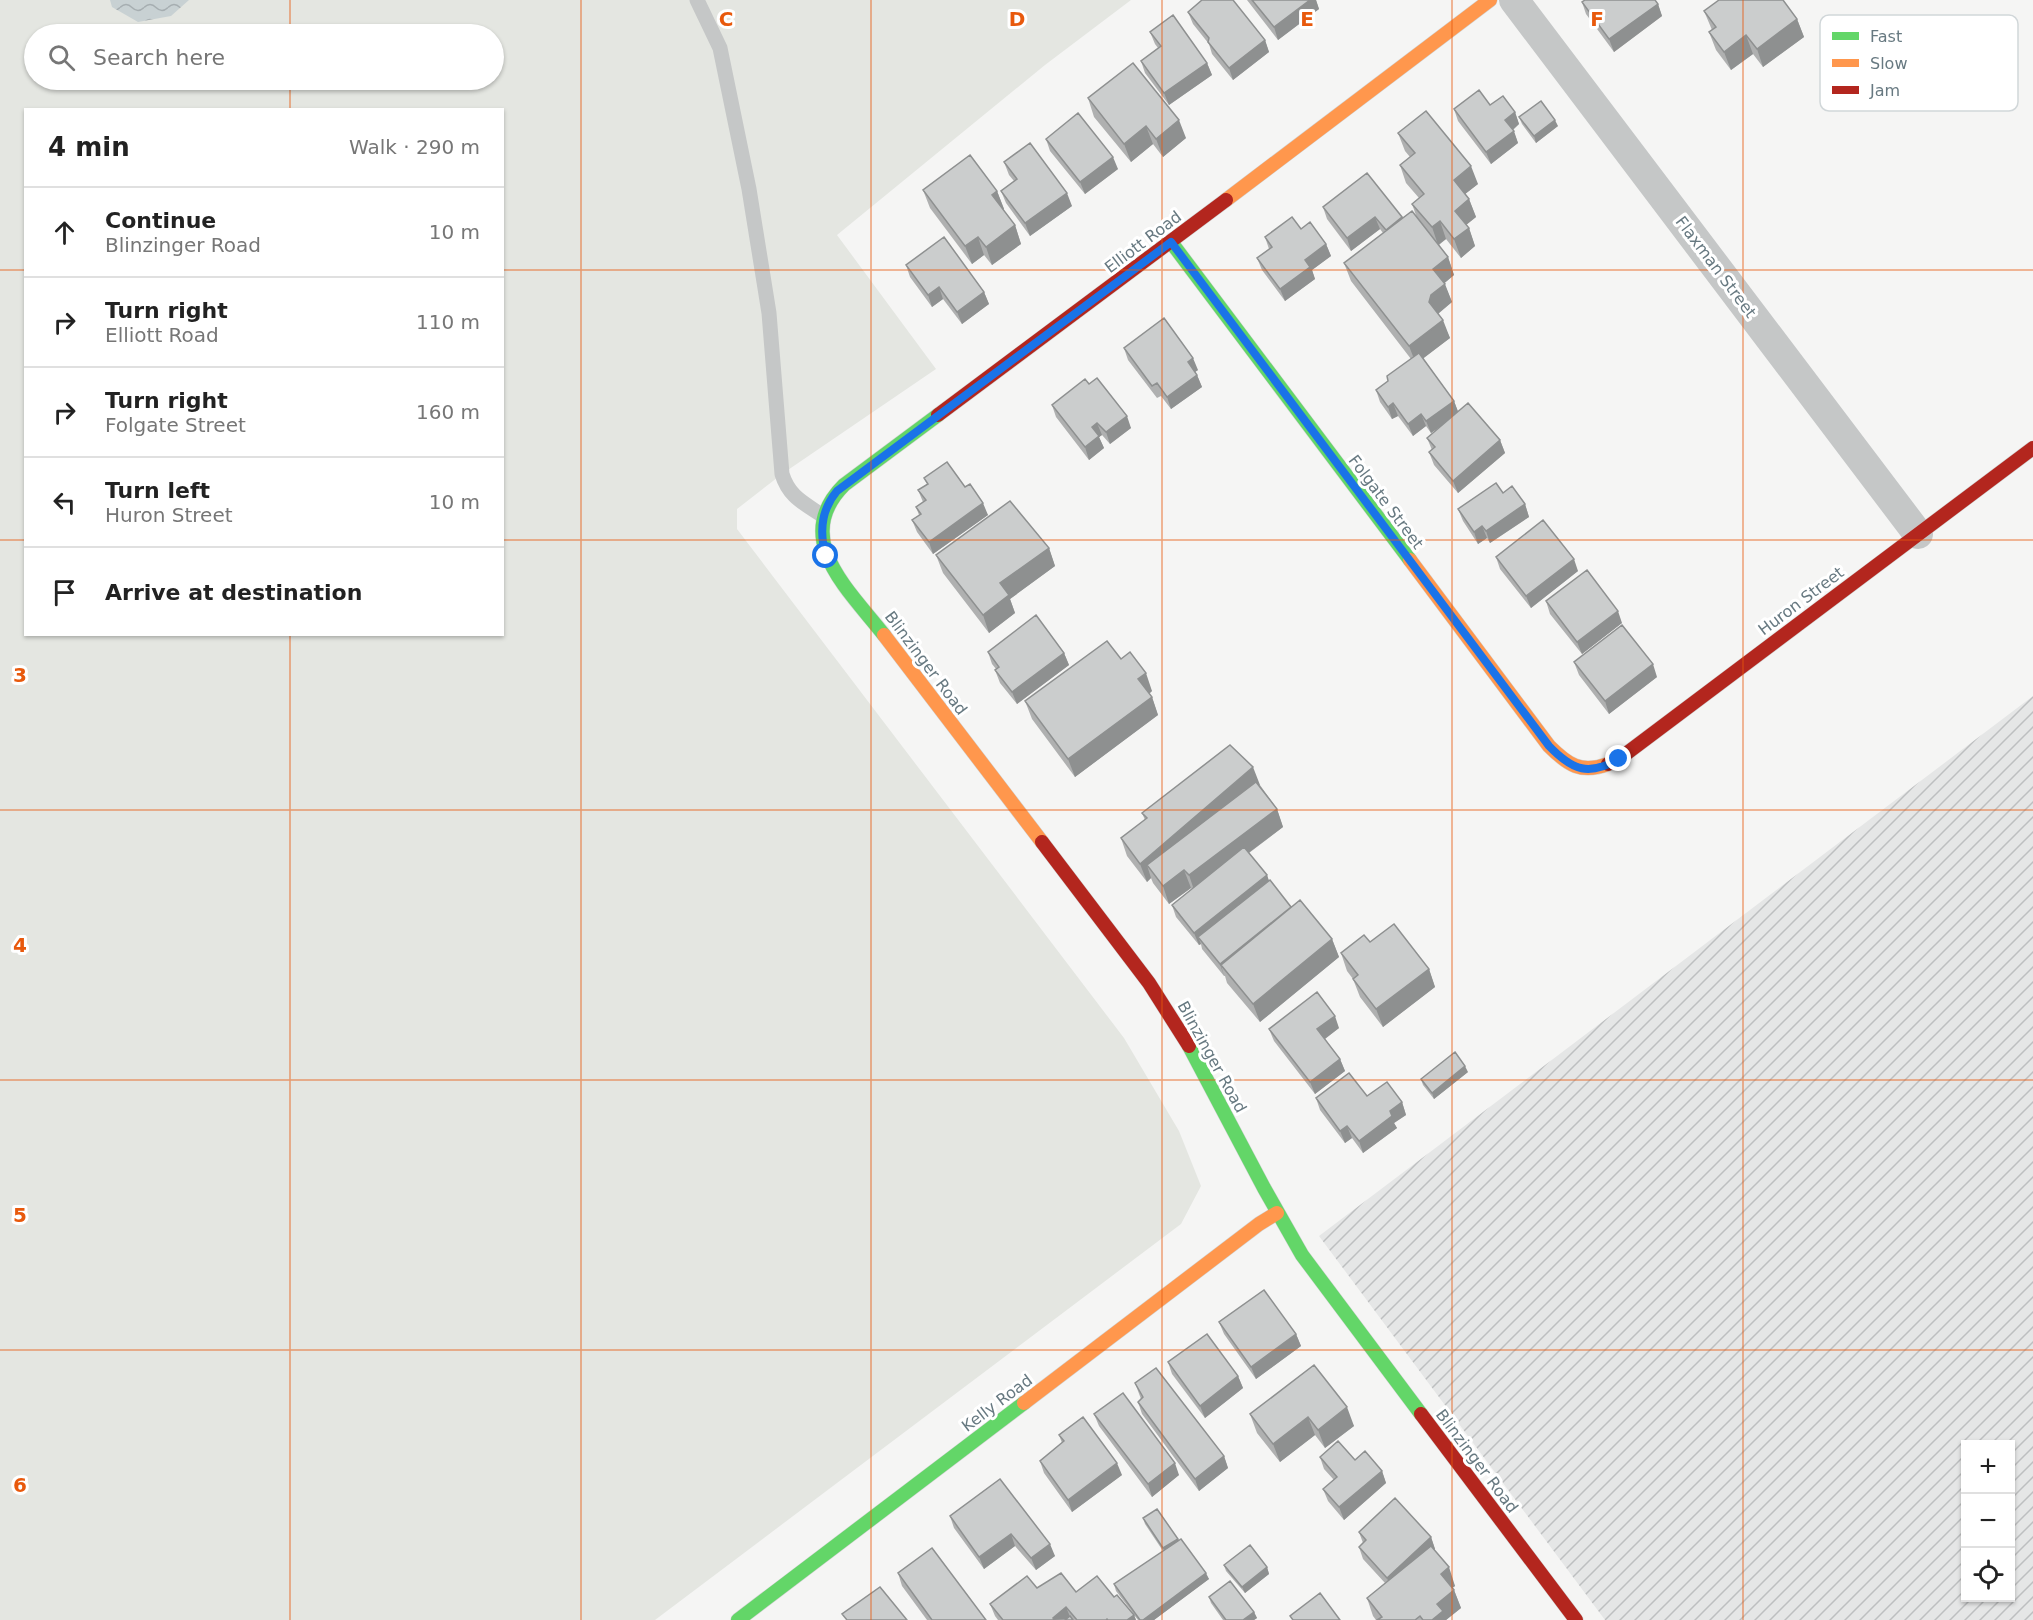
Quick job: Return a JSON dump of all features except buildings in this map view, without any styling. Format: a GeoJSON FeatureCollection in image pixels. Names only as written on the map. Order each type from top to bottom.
{"type":"FeatureCollection","features":[{"type":"Feature","properties":{"kind":"street","name":"Elliott Road"},"geometry":{"type":"LineString","coordinates":[[823,516],[831,498],[844,485],[1171,242],[1490,0]]}},
{"type":"Feature","properties":{"kind":"street","name":"Flaxman Street"},"geometry":{"type":"LineString","coordinates":[[1514,0],[1918,534]]}},
{"type":"Feature","properties":{"kind":"street","name":"Folgate Street"},"geometry":{"type":"LineString","coordinates":[[1171,242],[1549,746],[1569,764],[1585,770]]}},
{"type":"Feature","properties":{"kind":"street","name":"Huron Street"},"geometry":{"type":"LineString","coordinates":[[1585,770],[1598,769],[1619,759],[2033,448]]}},
{"type":"Feature","properties":{"kind":"street","name":"Blinzinger Road"},"geometry":{"type":"LineString","coordinates":[[823,516],[821,533],[830,565],[1149,983],[1204,1072],[1276,1213],[1329,1293],[1564,1616]]}},
{"type":"Feature","properties":{"kind":"street","name":"Kelly Road"},"geometry":{"type":"LineString","coordinates":[[738,1620],[1276,1213]]}},
{"type":"Feature","properties":{"kind":"lane"},"geometry":{"type":"LineString","coordinates":[[696,0],[720,48],[749,189],[769,313],[782,474],[786,487],[792,495],[823,516]]}},
{"type":"Feature","properties":{"kind":"shaded area"},"geometry":{"type":"Polygon","coordinates":[[[0,0],[1131,0],[1045,65],[837,235],[936,369],[782,474],[737,509],[737,529],[1124,1038],[1179,1131],[1201,1186],[1181,1224],[655,1620],[0,1620],[0,0]]]}},
{"type":"Feature","properties":{"kind":"shaded area"},"geometry":{"type":"Polygon","coordinates":[[[2033,696],[2033,1620],[1605,1620],[1319,1236],[2033,696]]]}},
{"type":"Feature","properties":{"kind":"water"},"geometry":{"type":"Polygon","coordinates":[[[110,0],[189,0],[171,16],[138,22],[112,7],[110,0]]]}},
{"type":"Feature","properties":{"kind":"traffic: fast"},"geometry":{"type":"LineString","coordinates":[[1171,242],[1410,560]]}},
{"type":"Feature","properties":{"kind":"traffic: fast"},"geometry":{"type":"LineString","coordinates":[[884,635],[856,601],[831,564],[824,545],[823,525],[829,505],[844,485],[938,415]]}},
{"type":"Feature","properties":{"kind":"traffic: fast"},"geometry":{"type":"LineString","coordinates":[[1189,1046],[1302,1255],[1421,1414]]}},
{"type":"Feature","properties":{"kind":"traffic: fast"},"geometry":{"type":"LineString","coordinates":[[738,1620],[1024,1403]]}},
{"type":"Feature","properties":{"kind":"traffic: slow"},"geometry":{"type":"LineString","coordinates":[[1226,200],[1490,0]]}},
{"type":"Feature","properties":{"kind":"traffic: slow"},"geometry":{"type":"LineString","coordinates":[[1410,560],[1549,746],[1569,763],[1582,768],[1608,764]]}},
{"type":"Feature","properties":{"kind":"traffic: slow"},"geometry":{"type":"LineString","coordinates":[[884,635],[1042,842]]}},
{"type":"Feature","properties":{"kind":"traffic: slow"},"geometry":{"type":"LineString","coordinates":[[1024,1403],[1259,1224],[1277,1213]]}},
{"type":"Feature","properties":{"kind":"traffic: jam"},"geometry":{"type":"LineString","coordinates":[[938,415],[1226,200]]}},
{"type":"Feature","properties":{"kind":"traffic: jam"},"geometry":{"type":"LineString","coordinates":[[1608,764],[1619,759],[2033,448]]}},
{"type":"Feature","properties":{"kind":"traffic: jam"},"geometry":{"type":"LineString","coordinates":[[1042,842],[1149,983],[1189,1046]]}},
{"type":"Feature","properties":{"kind":"traffic: jam"},"geometry":{"type":"LineString","coordinates":[[1421,1414],[1576,1620]]}},
{"type":"Feature","properties":{"kind":"route"},"geometry":{"type":"LineString","coordinates":[[826,556],[821,533],[823,516],[831,498],[837,491],[1171,242],[1549,746],[1569,764],[1585,770],[1598,769],[1619,759]]}}]}
